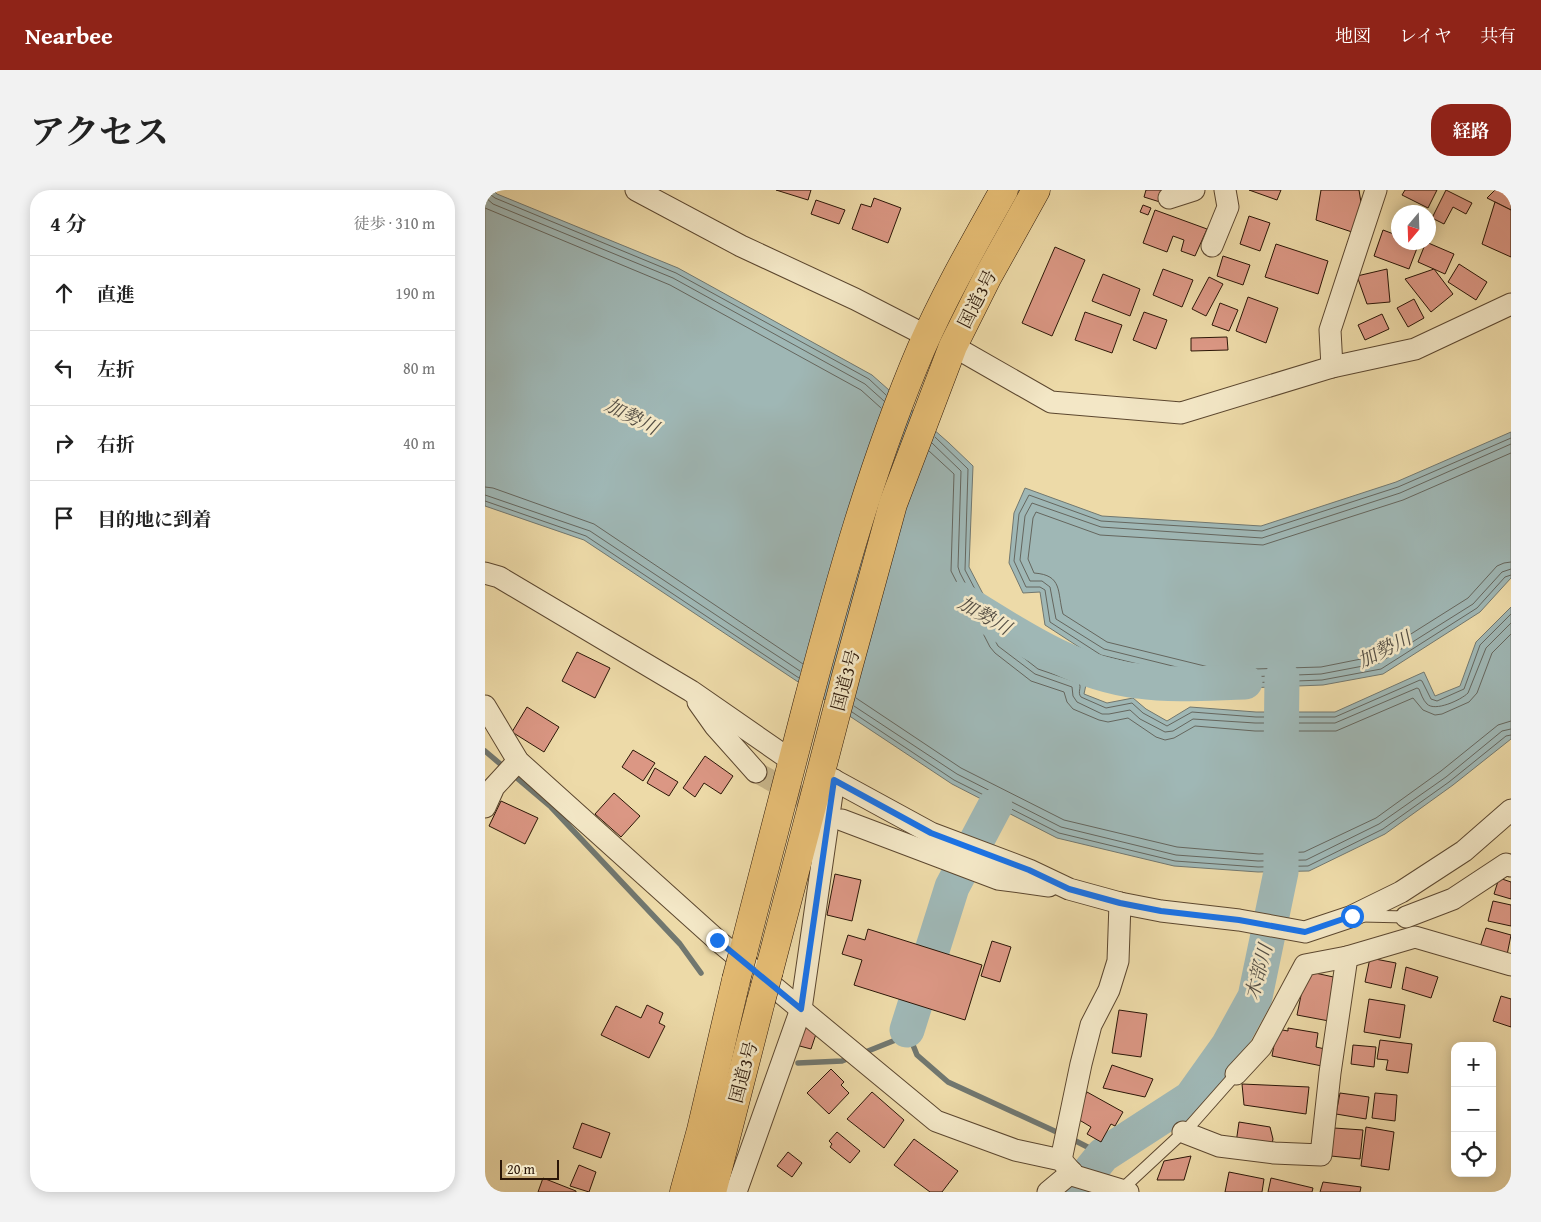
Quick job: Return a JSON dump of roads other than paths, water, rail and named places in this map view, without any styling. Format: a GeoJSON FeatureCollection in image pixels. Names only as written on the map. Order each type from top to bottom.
{"type":"FeatureCollection","features":[{"type":"Feature","properties":{"kind":"highway","name":"国道3号"},"geometry":{"type":"LineString","coordinates":[[684,1192],[794,754],[838,586],[868,489],[924,343],[971,249],[1004,190]]}},
{"type":"Feature","properties":{"kind":"highway","name":"国道3号"},"geometry":{"type":"LineString","coordinates":[[712,1192],[769,971],[826,773],[864,607],[893,504],[950,355],[987,278],[1036,190]]}},
{"type":"Feature","properties":{"kind":"street"},"geometry":{"type":"LineString","coordinates":[[636,190],[741,246],[855,299],[924,343]]}},
{"type":"Feature","properties":{"kind":"street"},"geometry":{"type":"LineString","coordinates":[[1169,198],[1194,190]]}},
{"type":"Feature","properties":{"kind":"street"},"geometry":{"type":"LineString","coordinates":[[1212,246],[1227,207],[1225,190]]}},
{"type":"Feature","properties":{"kind":"street"},"geometry":{"type":"LineString","coordinates":[[1332,367],[1330,330],[1376,190]]}},
{"type":"Feature","properties":{"kind":"street"},"geometry":{"type":"LineString","coordinates":[[950,355],[1051,402],[1181,413],[1332,367],[1415,349],[1511,304]]}},
{"type":"Feature","properties":{"kind":"street"},"geometry":{"type":"LineString","coordinates":[[485,573],[499,577],[794,754]]}},
{"type":"Feature","properties":{"kind":"street"},"geometry":{"type":"LineString","coordinates":[[691,692],[715,726],[756,772]]}},
{"type":"Feature","properties":{"kind":"street"},"geometry":{"type":"LineString","coordinates":[[485,706],[518,761],[717,940],[936,1121],[1123,1191]]}},
{"type":"Feature","properties":{"kind":"street"},"geometry":{"type":"LineString","coordinates":[[485,807],[494,787],[518,761]]}},
{"type":"Feature","properties":{"kind":"street"},"geometry":{"type":"LineString","coordinates":[[736,1192],[801,1009],[826,773],[931,833],[1029,870],[1069,889]]}},
{"type":"Feature","properties":{"kind":"street"},"geometry":{"type":"LineString","coordinates":[[842,820],[998,879],[1069,889],[1120,903],[1161,911],[1239,920],[1305,932],[1352,916],[1401,892],[1464,851],[1511,810]]}},
{"type":"Feature","properties":{"kind":"street"},"geometry":{"type":"LineString","coordinates":[[1406,916],[1453,899],[1506,864],[1511,866]]}},
{"type":"Feature","properties":{"kind":"street"},"geometry":{"type":"LineString","coordinates":[[1048,1192],[1069,1170],[1081,1064],[1091,1025],[1109,990],[1118,961],[1120,903]]}},
{"type":"Feature","properties":{"kind":"street"},"geometry":{"type":"LineString","coordinates":[[1237,1074],[1261,1048],[1305,965],[1347,957],[1415,937],[1511,964]]}},
{"type":"Feature","properties":{"kind":"street"},"geometry":{"type":"LineString","coordinates":[[1183,1132],[1219,1146],[1274,1153],[1321,1155],[1330,1073],[1347,957]]}},
{"type":"Feature","properties":{"kind":"lane"},"geometry":{"type":"LineString","coordinates":[[1352,916],[1406,916],[1415,937]]}},
{"type":"Feature","properties":{"kind":"lane"},"geometry":{"type":"LineString","coordinates":[[1123,1191],[1183,1132],[1237,1074]]}},
{"type":"Feature","properties":{"kind":"water"},"geometry":{"type":"Polygon","coordinates":[[[485,190],[493,190],[497,194],[678,268],[872,375],[973,466],[969,567],[1006,638],[1040,664],[1087,680],[1084,694],[1107,703],[1133,698],[1146,709],[1167,721],[1190,707],[1256,712],[1335,712],[1424,672],[1435,696],[1460,686],[1476,642],[1511,607],[1511,739],[1453,785],[1385,834],[1309,871],[1258,872],[1174,866],[1057,838],[952,784],[584,540],[485,506],[485,190]]]}},
{"type":"Feature","properties":{"kind":"water"},"geometry":{"type":"Polygon","coordinates":[[[1511,432],[1511,578],[1480,612],[1383,674],[1323,685],[1220,689],[1099,660],[1045,625],[1040,592],[1023,593],[1009,563],[1014,513],[1025,488],[1102,516],[1261,526],[1396,482],[1511,432]]]}},
{"type":"Feature","properties":{"kind":"waterway","name":"加勢川"},"geometry":{"type":"LineString","coordinates":[[959,599],[1044,650],[1067,661],[1113,677],[1164,683],[1245,682]]}},
{"type":"Feature","properties":{"kind":"waterway","name":"木部川"},"geometry":{"type":"LineString","coordinates":[[1281,760],[1282,678]]}},
{"type":"Feature","properties":{"kind":"waterway"},"geometry":{"type":"LineString","coordinates":[[485,751],[551,807],[680,944],[701,973]]}},
{"type":"Feature","properties":{"kind":"waterway"},"geometry":{"type":"LineString","coordinates":[[907,1030],[952,887],[995,806]]}},
{"type":"Feature","properties":{"kind":"waterway","name":"木部川"},"geometry":{"type":"LineString","coordinates":[[1073,1192],[1103,1155],[1191,1098],[1228,1046],[1255,997],[1281,872],[1281,824]]}},
{"type":"Feature","properties":{"kind":"waterway"},"geometry":{"type":"LineString","coordinates":[[863,1053],[898,1039],[907,1030],[917,1055],[948,1082],[1061,1134]]}},
{"type":"Feature","properties":{"kind":"waterway"},"geometry":{"type":"LineString","coordinates":[[798,1063],[842,1061],[852,1057]]}},
{"type":"Feature","properties":{"kind":"waterway"},"geometry":{"type":"LineString","coordinates":[[1070,1138],[1103,1155]]}},
{"type":"Feature","properties":{"kind":"tunnel"},"geometry":{"type":"LineString","coordinates":[[756,772],[824,810]]}}]}
